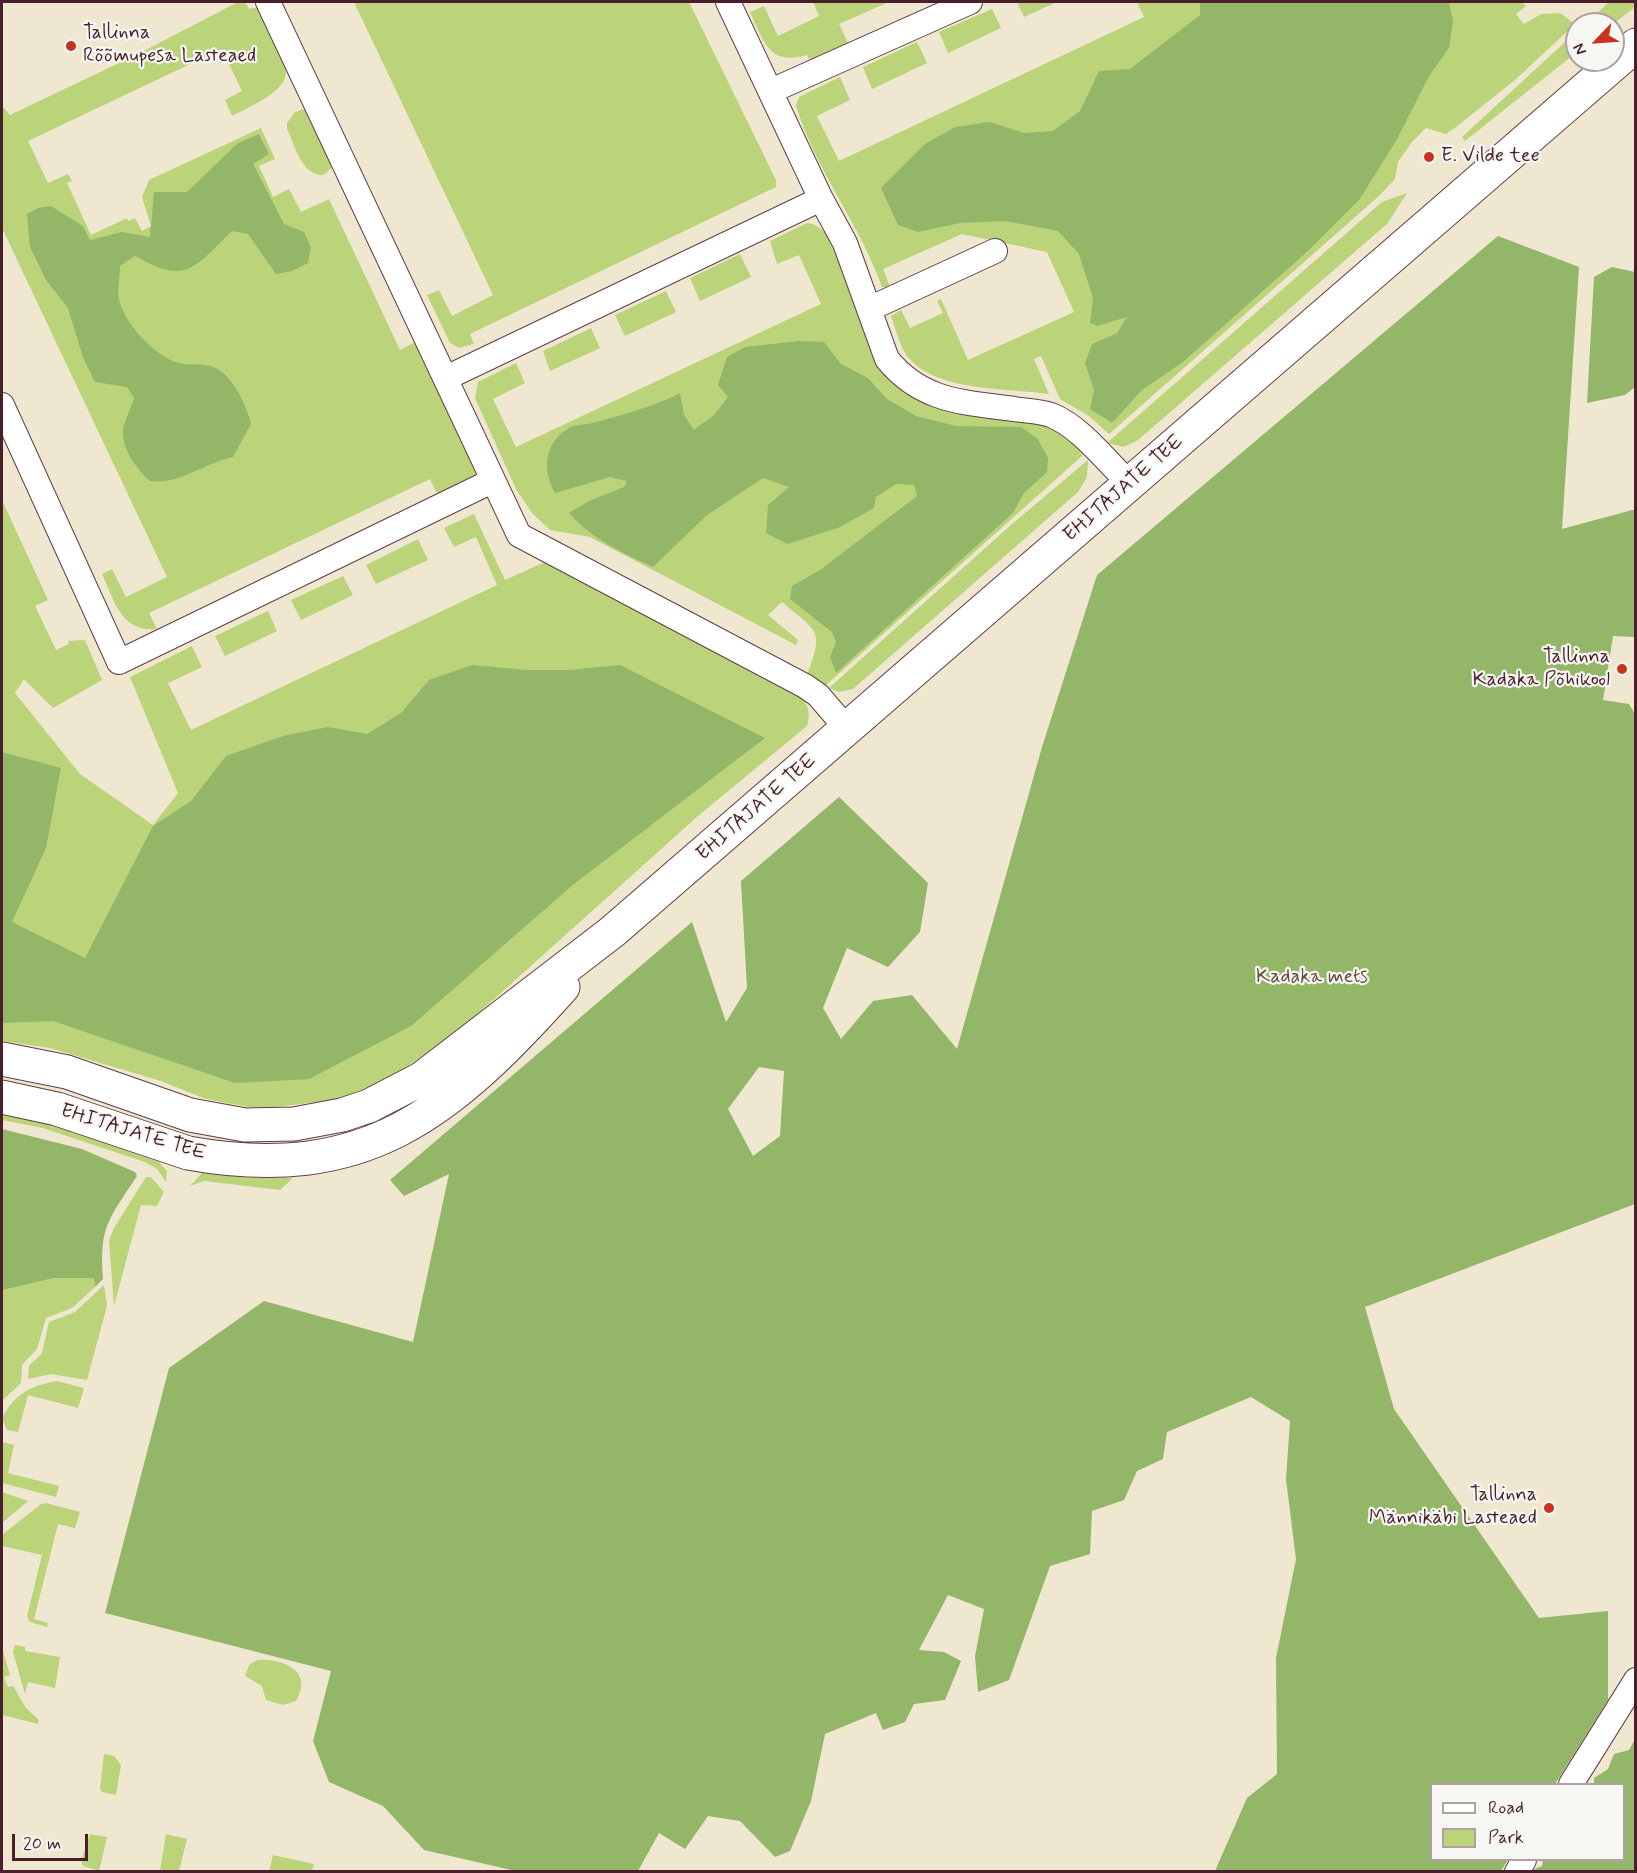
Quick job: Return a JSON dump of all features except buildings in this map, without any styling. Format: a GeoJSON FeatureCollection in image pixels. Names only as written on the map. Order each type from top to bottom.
{"type":"FeatureCollection","features":[{"type":"Feature","properties":{"kind":"main road","name":"EHITAJATE TEE"},"geometry":{"type":"LineString","coordinates":[[2,1059],[67,1072],[190,1115],[229,1122],[294,1124],[342,1115],[369,1106],[421,1079],[612,932],[848,730],[1635,45]]}},
{"type":"Feature","properties":{"kind":"main road","name":"EHITAJATE TEE"},"geometry":{"type":"LineString","coordinates":[[2,1097],[57,1109],[188,1153],[210,1157],[289,1161],[336,1155],[400,1130],[432,1112],[462,1089],[511,1045],[612,932]]}},
{"type":"Feature","properties":{"kind":"street"},"geometry":{"type":"LineString","coordinates":[[268,2],[446,378],[492,482],[519,535],[805,686],[818,696],[848,730]]}},
{"type":"Feature","properties":{"kind":"street"},"geometry":{"type":"LineString","coordinates":[[728,2],[821,199],[845,243],[887,359],[910,383],[927,393],[945,399],[1050,414],[1071,427],[1130,484]]}},
{"type":"Feature","properties":{"kind":"street"},"geometry":{"type":"LineString","coordinates":[[771,91],[970,2]]}},
{"type":"Feature","properties":{"kind":"street"},"geometry":{"type":"LineString","coordinates":[[446,378],[821,199]]}},
{"type":"Feature","properties":{"kind":"street"},"geometry":{"type":"LineString","coordinates":[[869,309],[995,251]]}},
{"type":"Feature","properties":{"kind":"street"},"geometry":{"type":"LineString","coordinates":[[2,405],[119,662],[492,482]]}},
{"type":"Feature","properties":{"kind":"street"},"geometry":{"type":"LineString","coordinates":[[1572,1783],[1635,1684]]}},
{"type":"Feature","properties":{"kind":"green space"},"geometry":{"type":"Polygon","coordinates":[[[238,2],[245,2],[249,9],[259,7],[285,61],[286,73],[282,83],[272,93],[232,116],[225,100],[242,91],[222,49],[28,141],[48,183],[68,174],[72,181],[67,183],[91,235],[127,218],[128,221],[135,218],[142,231],[151,226],[142,197],[149,180],[261,128],[275,159],[259,166],[273,197],[289,189],[301,212],[329,199],[400,350],[417,341],[478,472],[472,478],[438,496],[430,479],[149,613],[157,629],[145,629],[135,626],[121,613],[102,574],[112,569],[126,597],[167,577],[2,228],[2,106],[10,115],[138,54],[238,2]]]}},
{"type":"Feature","properties":{"kind":"green space"},"geometry":{"type":"Polygon","coordinates":[[[354,2],[689,2],[776,180],[776,187],[470,334],[474,344],[459,348],[450,343],[427,295],[439,290],[452,316],[493,295],[354,2]]]}},
{"type":"Feature","properties":{"kind":"green space"},"geometry":{"type":"Polygon","coordinates":[[[813,2],[889,2],[839,24],[848,43],[810,61],[807,55],[794,58],[776,54],[764,42],[750,12],[764,6],[778,36],[819,16],[813,2]]]}},
{"type":"Feature","properties":{"kind":"green space"},"geometry":{"type":"Polygon","coordinates":[[[1017,2],[1057,2],[1024,17],[1017,2]]]}},
{"type":"Feature","properties":{"kind":"green space"},"geometry":{"type":"Polygon","coordinates":[[[1137,2],[1522,2],[1526,6],[1516,14],[1524,24],[1541,14],[1560,13],[1565,17],[1565,33],[1515,80],[1446,134],[1426,128],[1412,142],[1398,162],[1395,179],[1379,196],[1109,434],[1089,416],[1060,399],[1041,356],[1034,359],[1049,394],[993,389],[953,382],[919,368],[907,356],[891,316],[901,310],[910,328],[943,313],[937,301],[941,299],[968,360],[1074,312],[1047,252],[962,234],[883,269],[890,287],[882,287],[862,241],[814,151],[796,105],[799,97],[840,77],[850,100],[817,116],[839,161],[1144,17],[1137,2]]]}},
{"type":"Feature","properties":{"kind":"green space"},"geometry":{"type":"Polygon","coordinates":[[[1200,2],[1449,2],[1453,21],[1449,48],[1429,76],[1396,141],[1359,200],[1309,250],[1183,362],[1142,390],[1112,423],[1090,409],[1094,390],[1085,363],[1092,344],[1117,333],[1127,317],[1097,326],[1090,323],[1093,298],[1079,254],[1058,231],[1005,221],[960,223],[918,232],[898,225],[881,188],[925,144],[955,127],[990,122],[1024,133],[1053,131],[1080,111],[1099,71],[1130,69],[1200,15],[1200,2]]]}},
{"type":"Feature","properties":{"kind":"green space"},"geometry":{"type":"Polygon","coordinates":[[[1609,2],[1635,2],[1635,7],[1625,15],[1625,12],[1598,12],[1609,2]]]}},
{"type":"Feature","properties":{"kind":"green space"},"geometry":{"type":"Polygon","coordinates":[[[992,9],[1001,28],[948,53],[939,32],[992,9]]]}},
{"type":"Feature","properties":{"kind":"green space"},"geometry":{"type":"Polygon","coordinates":[[[917,42],[927,63],[872,89],[863,67],[917,42]]]}},
{"type":"Feature","properties":{"kind":"green space"},"geometry":{"type":"Polygon","coordinates":[[[1565,42],[1565,62],[1465,141],[1462,137],[1565,42]]]}},
{"type":"Feature","properties":{"kind":"green space"},"geometry":{"type":"Polygon","coordinates":[[[307,108],[334,166],[323,175],[316,174],[304,165],[287,129],[287,123],[295,112],[307,108]]]}},
{"type":"Feature","properties":{"kind":"green space"},"geometry":{"type":"Polygon","coordinates":[[[259,134],[269,154],[253,164],[284,224],[304,232],[311,248],[308,263],[292,271],[276,274],[248,234],[232,231],[199,263],[189,268],[179,271],[167,270],[135,256],[120,266],[119,299],[123,312],[136,330],[152,348],[170,360],[214,367],[225,374],[240,394],[251,424],[233,457],[171,480],[150,481],[131,458],[123,437],[123,427],[134,398],[127,387],[95,382],[83,357],[68,308],[46,280],[30,247],[27,214],[38,208],[51,206],[83,226],[90,240],[122,232],[150,237],[154,192],[187,192],[238,143],[259,134]]]}},
{"type":"Feature","properties":{"kind":"green space"},"geometry":{"type":"Polygon","coordinates":[[[1407,193],[1387,224],[1138,440],[1124,447],[1107,443],[1382,202],[1407,193]]]}},
{"type":"Feature","properties":{"kind":"green space"},"geometry":{"type":"Polygon","coordinates":[[[807,223],[822,230],[834,245],[878,364],[889,379],[902,390],[931,405],[963,414],[1036,422],[1055,427],[1083,455],[825,686],[807,675],[816,648],[814,632],[782,602],[768,615],[798,640],[796,645],[590,537],[550,530],[532,513],[516,489],[475,398],[478,382],[516,363],[525,383],[493,399],[516,447],[821,304],[799,255],[777,264],[770,241],[807,223]]]}},
{"type":"Feature","properties":{"kind":"green space","name":"Kadaka mets"},"geometry":{"type":"Polygon","coordinates":[[[1498,236],[1579,267],[1562,529],[1636,509],[1635,637],[1613,636],[1603,700],[1629,704],[1635,714],[1635,1204],[1365,1307],[1394,1409],[1539,1618],[1608,1611],[1608,1700],[1556,1783],[1430,1783],[1430,1861],[1507,1861],[1501,1871],[1215,1871],[1247,1798],[1277,1774],[1276,1658],[1296,1559],[1286,1479],[1290,1421],[1251,1397],[1167,1432],[1163,1459],[1137,1471],[1124,1500],[1092,1511],[1090,1554],[1050,1566],[1009,1680],[978,1692],[975,1656],[984,1609],[948,1595],[919,1650],[944,1652],[961,1661],[945,1700],[914,1704],[905,1722],[883,1730],[876,1713],[825,1734],[811,1801],[790,1851],[775,1857],[740,1821],[708,1816],[685,1849],[659,1833],[638,1871],[516,1871],[424,1850],[383,1806],[329,1782],[313,1741],[331,1671],[105,1613],[169,1368],[264,1301],[413,1342],[449,1174],[404,1196],[390,1180],[692,922],[726,1022],[747,988],[741,881],[839,797],[928,883],[920,932],[888,967],[847,948],[823,1008],[841,1039],[873,1001],[912,995],[957,1049],[1042,747],[1097,575],[1498,236]],[[759,1067],[728,1109],[753,1156],[780,1136],[784,1071],[759,1067]]]}},
{"type":"Feature","properties":{"kind":"green space"},"geometry":{"type":"Polygon","coordinates":[[[740,254],[751,277],[700,301],[690,278],[740,254]]]}},
{"type":"Feature","properties":{"kind":"green space"},"geometry":{"type":"Polygon","coordinates":[[[1612,267],[1635,272],[1635,387],[1625,395],[1587,403],[1594,277],[1612,267]]]}},
{"type":"Feature","properties":{"kind":"green space"},"geometry":{"type":"Polygon","coordinates":[[[666,291],[676,312],[625,336],[615,315],[666,291]]]}},
{"type":"Feature","properties":{"kind":"green space"},"geometry":{"type":"Polygon","coordinates":[[[591,328],[600,348],[550,371],[543,351],[591,328]]]}},
{"type":"Feature","properties":{"kind":"green space"},"geometry":{"type":"Polygon","coordinates":[[[799,341],[824,342],[841,364],[868,378],[887,399],[916,416],[956,426],[1021,427],[1037,438],[1048,458],[1047,472],[1024,493],[1013,513],[836,673],[830,657],[836,642],[832,632],[790,599],[792,586],[820,570],[917,496],[914,485],[896,484],[876,497],[874,508],[838,528],[787,544],[766,533],[768,505],[789,487],[763,478],[707,515],[653,567],[598,538],[569,513],[589,501],[624,487],[627,481],[610,477],[555,493],[548,475],[550,449],[554,441],[569,428],[637,410],[680,393],[684,415],[694,430],[714,415],[728,397],[718,385],[727,357],[745,347],[799,341]]]}},
{"type":"Feature","properties":{"kind":"green space"},"geometry":{"type":"Polygon","coordinates":[[[1088,460],[1087,477],[1078,492],[853,689],[839,692],[829,688],[1012,524],[1088,460]]]}},
{"type":"Feature","properties":{"kind":"green space"},"geometry":{"type":"Polygon","coordinates":[[[2,500],[48,600],[35,606],[56,650],[69,644],[68,641],[85,640],[102,680],[53,708],[24,679],[15,693],[80,774],[153,825],[178,793],[130,677],[192,646],[202,667],[168,683],[191,730],[497,585],[476,537],[454,547],[444,528],[474,514],[505,580],[547,561],[798,696],[805,702],[808,709],[807,726],[698,816],[464,1026],[390,1079],[334,1100],[259,1109],[206,1099],[161,1081],[50,1048],[2,1041],[2,500]]]}},
{"type":"Feature","properties":{"kind":"green space"},"geometry":{"type":"Polygon","coordinates":[[[418,539],[428,560],[376,584],[366,565],[418,539]]]}},
{"type":"Feature","properties":{"kind":"green space"},"geometry":{"type":"Polygon","coordinates":[[[343,576],[353,595],[301,620],[291,600],[343,576]]]}},
{"type":"Feature","properties":{"kind":"green space"},"geometry":{"type":"Polygon","coordinates":[[[268,611],[277,631],[225,656],[215,636],[268,611]]]}},
{"type":"Feature","properties":{"kind":"green space"},"geometry":{"type":"Polygon","coordinates":[[[472,665],[527,670],[568,670],[620,665],[765,738],[574,884],[411,1026],[309,1079],[235,1083],[53,1021],[2,1023],[2,752],[61,768],[46,848],[12,922],[85,958],[153,826],[191,801],[226,756],[283,736],[328,727],[367,734],[401,713],[429,680],[472,665]]]}},
{"type":"Feature","properties":{"kind":"green space"},"geometry":{"type":"Polygon","coordinates":[[[2,1114],[50,1124],[159,1162],[167,1171],[166,1182],[157,1169],[145,1162],[43,1128],[2,1120],[2,1114]]]}},
{"type":"Feature","properties":{"kind":"green space"},"geometry":{"type":"Polygon","coordinates":[[[2,1129],[82,1149],[135,1172],[137,1176],[108,1224],[103,1247],[103,1279],[95,1287],[94,1278],[54,1278],[3,1290],[2,1296],[2,1129]]]}},
{"type":"Feature","properties":{"kind":"green space"},"geometry":{"type":"Polygon","coordinates":[[[202,1173],[251,1178],[293,1178],[280,1190],[204,1181],[190,1186],[202,1173]]]}},
{"type":"Feature","properties":{"kind":"green space"},"geometry":{"type":"Polygon","coordinates":[[[146,1177],[151,1177],[164,1192],[157,1206],[141,1205],[114,1306],[109,1240],[146,1177]]]}},
{"type":"Feature","properties":{"kind":"green space"},"geometry":{"type":"Polygon","coordinates":[[[54,1278],[94,1278],[95,1287],[72,1308],[46,1318],[37,1349],[22,1365],[21,1383],[2,1401],[3,1290],[54,1278]]]}},
{"type":"Feature","properties":{"kind":"green space"},"geometry":{"type":"Polygon","coordinates":[[[104,1285],[107,1306],[87,1380],[51,1374],[28,1379],[29,1366],[42,1353],[49,1322],[75,1312],[104,1285]]]}},
{"type":"Feature","properties":{"kind":"green space"},"geometry":{"type":"Polygon","coordinates":[[[57,1381],[84,1388],[78,1408],[28,1395],[18,1432],[7,1430],[2,1418],[18,1397],[31,1389],[57,1381]]]}},
{"type":"Feature","properties":{"kind":"green space"},"geometry":{"type":"Polygon","coordinates":[[[2,1442],[14,1445],[8,1473],[59,1486],[56,1497],[2,1483],[2,1442]]]}},
{"type":"Feature","properties":{"kind":"green space"},"geometry":{"type":"Polygon","coordinates":[[[2,1492],[28,1501],[2,1523],[2,1492]]]}},
{"type":"Feature","properties":{"kind":"green space"},"geometry":{"type":"Polygon","coordinates":[[[46,1503],[80,1512],[75,1528],[58,1524],[34,1619],[48,1623],[47,1627],[30,1622],[27,1616],[42,1555],[2,1546],[2,1535],[41,1504],[46,1503]]]}},
{"type":"Feature","properties":{"kind":"green space"},"geometry":{"type":"Polygon","coordinates":[[[15,1645],[25,1647],[25,1651],[60,1657],[55,1688],[28,1682],[25,1694],[13,1652],[15,1645]]]}},
{"type":"Feature","properties":{"kind":"green space"},"geometry":{"type":"Polygon","coordinates":[[[2,1648],[10,1675],[4,1677],[8,1687],[13,1686],[26,1708],[39,1720],[38,1724],[2,1715],[2,1648]]]}},
{"type":"Feature","properties":{"kind":"green space"},"geometry":{"type":"Polygon","coordinates":[[[257,1660],[286,1664],[298,1674],[301,1691],[296,1701],[283,1705],[266,1700],[262,1686],[245,1676],[249,1665],[257,1660]]]}},
{"type":"Feature","properties":{"kind":"green space"},"geometry":{"type":"Polygon","coordinates":[[[1635,1739],[1635,1871],[1528,1872],[1542,1866],[1543,1861],[1625,1861],[1625,1783],[1594,1783],[1594,1778],[1608,1769],[1614,1754],[1629,1750],[1635,1739]]]}},
{"type":"Feature","properties":{"kind":"green space"},"geometry":{"type":"Polygon","coordinates":[[[104,1754],[114,1756],[121,1765],[116,1795],[102,1792],[100,1789],[104,1754]]]}},
{"type":"Feature","properties":{"kind":"green space"},"geometry":{"type":"Polygon","coordinates":[[[90,1834],[107,1837],[99,1871],[83,1866],[81,1861],[90,1834]]]}},
{"type":"Feature","properties":{"kind":"green space"},"geometry":{"type":"Polygon","coordinates":[[[166,1834],[187,1839],[179,1871],[160,1871],[166,1834]]]}},
{"type":"Feature","properties":{"kind":"green space"},"geometry":{"type":"Polygon","coordinates":[[[273,1855],[314,1864],[312,1871],[269,1871],[273,1855]]]}},
{"type":"Feature","properties":{"kind":"place","name":"Tallinna Rõõmupesa Lasteaed"},"geometry":{"type":"Point","coordinates":[71,46]}},
{"type":"Feature","properties":{"kind":"place","name":"E. Vilde tee"},"geometry":{"type":"Point","coordinates":[1429,157]}},
{"type":"Feature","properties":{"kind":"place","name":"Tallinna Kadaka Põhikool"},"geometry":{"type":"Point","coordinates":[1622,669]}},
{"type":"Feature","properties":{"kind":"place","name":"Tallinna Männikäbi Lasteaed"},"geometry":{"type":"Point","coordinates":[1549,1508]}}]}
